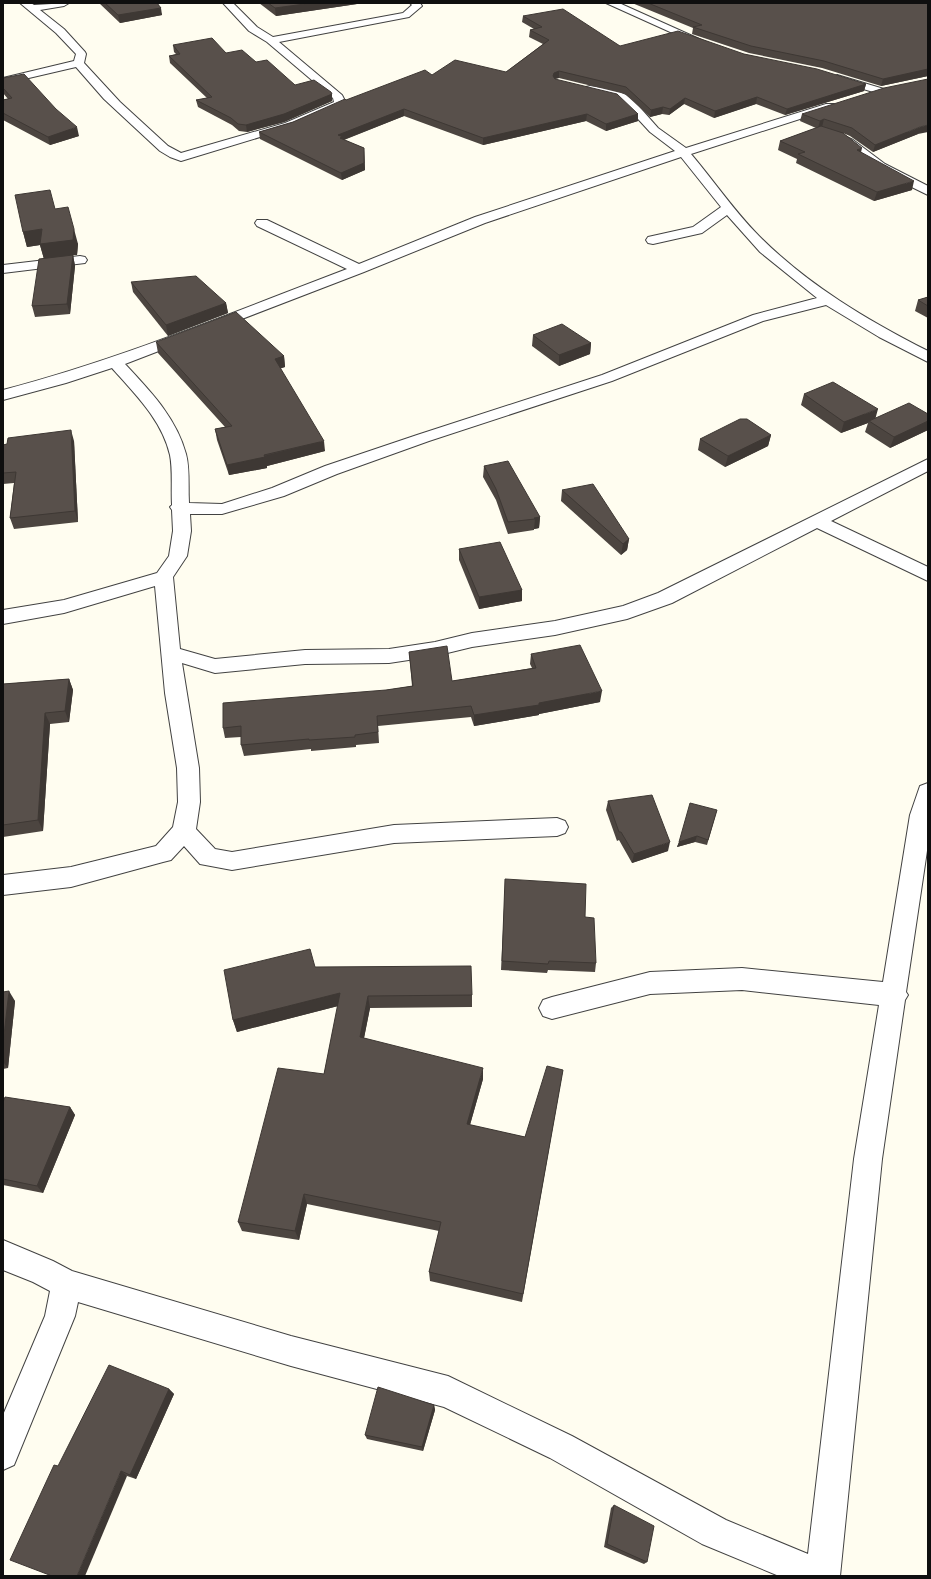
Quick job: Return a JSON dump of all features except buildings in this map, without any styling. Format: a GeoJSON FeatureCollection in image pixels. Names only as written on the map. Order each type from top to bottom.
{"type":"FeatureCollection","features":[{"type":"Feature","properties":{"kind":"street"},"geometry":{"type":"LineString","coordinates":[[29,6],[64,3]]}},
{"type":"Feature","properties":{"kind":"street"},"geometry":{"type":"LineString","coordinates":[[79,63],[103,91],[133,121],[143,128],[169,153],[181,157],[289,125],[340,103],[338,97],[271,40],[253,29],[228,3]]}},
{"type":"Feature","properties":{"kind":"street"},"geometry":{"type":"LineString","coordinates":[[271,40],[406,15],[417,6],[415,3]]}},
{"type":"Feature","properties":{"kind":"street"},"geometry":{"type":"LineString","coordinates":[[611,3],[694,40],[709,45]]}},
{"type":"Feature","properties":{"kind":"street"},"geometry":{"type":"LineString","coordinates":[[29,6],[71,42],[81,54],[79,63]]}},
{"type":"Feature","properties":{"kind":"street"},"geometry":{"type":"LineString","coordinates":[[3,81],[79,63]]}},
{"type":"Feature","properties":{"kind":"street"},"geometry":{"type":"LineString","coordinates":[[825,74],[880,91]]}},
{"type":"Feature","properties":{"kind":"street"},"geometry":{"type":"LineString","coordinates":[[580,86],[622,96],[654,129],[684,152],[728,208],[764,248],[827,300],[875,330],[928,357]]}},
{"type":"Feature","properties":{"kind":"street"},"geometry":{"type":"LineString","coordinates":[[857,98],[880,91],[893,89]]}},
{"type":"Feature","properties":{"kind":"street"},"geometry":{"type":"LineString","coordinates":[[3,395],[60,380],[115,362],[359,269],[480,220],[684,152],[842,103]]}},
{"type":"Feature","properties":{"kind":"street"},"geometry":{"type":"LineString","coordinates":[[828,133],[846,139],[881,166],[928,191]]}},
{"type":"Feature","properties":{"kind":"street"},"geometry":{"type":"LineString","coordinates":[[652,240],[697,230],[728,208]]}},
{"type":"Feature","properties":{"kind":"street"},"geometry":{"type":"LineString","coordinates":[[262,223],[359,269]]}},
{"type":"Feature","properties":{"kind":"street"},"geometry":{"type":"LineString","coordinates":[[3,269],[80,260]]}},
{"type":"Feature","properties":{"kind":"street"},"geometry":{"type":"LineString","coordinates":[[179,507],[195,509],[222,509],[247,502],[423,438],[458,428],[607,378],[758,318],[827,300]]}},
{"type":"Feature","properties":{"kind":"street"},"geometry":{"type":"LineString","coordinates":[[3,885],[71,877],[163,853],[184,831],[189,802],[188,768],[170,654],[164,593],[164,577],[178,556],[182,531],[179,507],[178,455],[167,426],[155,407],[115,362]]}},
{"type":"Feature","properties":{"kind":"street"},"geometry":{"type":"LineString","coordinates":[[170,654],[215,666],[305,657],[389,656],[435,649],[479,639],[555,628],[627,612],[665,598],[928,464]]}},
{"type":"Feature","properties":{"kind":"street"},"geometry":{"type":"LineString","coordinates":[[816,521],[928,575]]}},
{"type":"Feature","properties":{"kind":"street"},"geometry":{"type":"LineString","coordinates":[[3,617],[25,615],[79,603],[164,577]]}},
{"type":"Feature","properties":{"kind":"street"},"geometry":{"type":"LineString","coordinates":[[823,1576],[868,1159],[895,995],[921,815],[928,792]]}},
{"type":"Feature","properties":{"kind":"street"},"geometry":{"type":"LineString","coordinates":[[184,831],[208,857],[232,861],[394,834],[557,828]]}},
{"type":"Feature","properties":{"kind":"street"},"geometry":{"type":"LineString","coordinates":[[552,1008],[650,983],[742,979],[895,995]]}},
{"type":"Feature","properties":{"kind":"street"},"geometry":{"type":"LineString","coordinates":[[3,1255],[44,1271],[67,1284],[291,1351],[448,1392],[561,1447],[714,1532],[820,1576]]}},
{"type":"Feature","properties":{"kind":"street"},"geometry":{"type":"LineString","coordinates":[[3,1454],[60,1316],[67,1284]]}}]}
